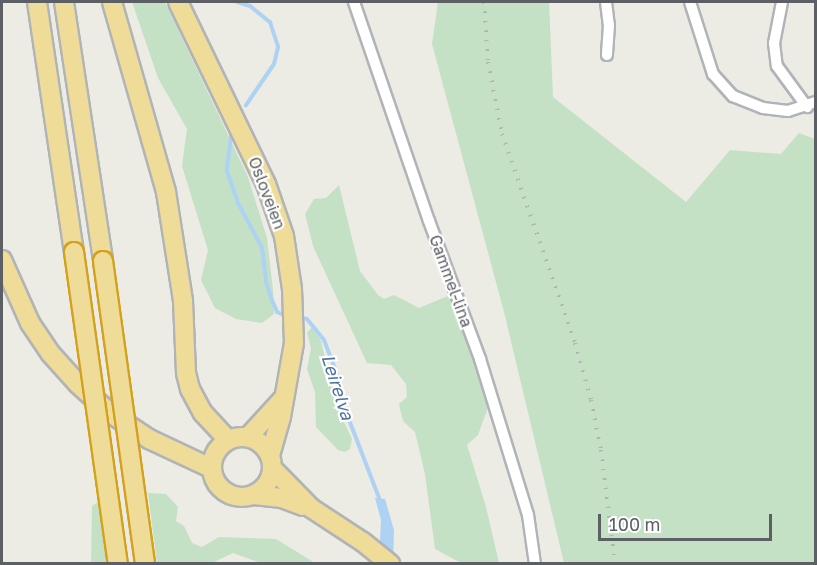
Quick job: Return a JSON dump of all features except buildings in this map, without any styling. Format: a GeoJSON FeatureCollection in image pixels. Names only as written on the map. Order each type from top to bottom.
{"type":"FeatureCollection","features":[{"type":"Feature","properties":{"kind":"highway"},"geometry":{"type":"LineString","coordinates":[[37,2],[118,564]]}},
{"type":"Feature","properties":{"kind":"highway"},"geometry":{"type":"LineString","coordinates":[[64,2],[104,261],[145,564]]}},
{"type":"Feature","properties":{"kind":"highway"},"geometry":{"type":"LineString","coordinates":[[112,2],[166,192],[183,302],[186,373],[203,413],[228,440]]}},
{"type":"Feature","properties":{"kind":"highway","name":"Osloveien"},"geometry":{"type":"LineString","coordinates":[[178,2],[266,184],[284,236],[292,289],[294,343],[271,461]]}},
{"type":"Feature","properties":{"kind":"highway"},"geometry":{"type":"LineString","coordinates":[[2,260],[30,323],[51,354],[78,384],[110,413],[149,439],[211,468]]}},
{"type":"Feature","properties":{"kind":"highway","name":"Osloveien"},"geometry":{"type":"LineString","coordinates":[[248,437],[283,399]]}},
{"type":"Feature","properties":{"kind":"highway"},"geometry":{"type":"LineString","coordinates":[[311,508],[271,461],[260,442],[248,437],[228,440],[214,454],[211,468],[215,481],[224,491],[238,497],[254,495],[282,498],[311,508],[336,523],[390,564]]}},
{"type":"Feature","properties":{"kind":"highway"},"geometry":{"type":"LineString","coordinates":[[254,495],[266,485],[271,461]]}},
{"type":"Feature","properties":{"kind":"street","name":"Gammel-lina"},"geometry":{"type":"LineString","coordinates":[[354,2],[429,221],[480,359],[528,515],[535,564]]}},
{"type":"Feature","properties":{"kind":"street"},"geometry":{"type":"LineString","coordinates":[[606,2],[609,25],[607,55]]}},
{"type":"Feature","properties":{"kind":"street"},"geometry":{"type":"LineString","coordinates":[[690,2],[702,33],[708,61],[722,86],[733,96],[763,108],[788,111],[811,105],[777,66],[774,43],[782,2]]}},
{"type":"Feature","properties":{"kind":"green space"},"geometry":{"type":"Polygon","coordinates":[[[132,2],[165,2],[248,177],[267,238],[273,290],[274,314],[262,323],[236,319],[215,308],[201,280],[208,250],[182,166],[187,129],[158,78],[132,2]]]}},
{"type":"Feature","properties":{"kind":"green space"},"geometry":{"type":"Polygon","coordinates":[[[438,2],[549,2],[553,97],[686,202],[730,150],[781,154],[799,133],[815,139],[815,563],[564,563],[504,312],[432,44],[438,2]]]}},
{"type":"Feature","properties":{"kind":"green space"},"geometry":{"type":"Polygon","coordinates":[[[339,185],[360,271],[378,295],[384,299],[394,295],[419,308],[450,295],[490,402],[478,435],[467,445],[486,507],[499,563],[461,563],[435,549],[425,474],[415,432],[403,421],[399,404],[407,397],[406,384],[391,365],[367,363],[313,246],[305,214],[314,199],[326,198],[339,185]]]}},
{"type":"Feature","properties":{"kind":"green space"},"geometry":{"type":"Polygon","coordinates":[[[312,327],[321,341],[335,403],[352,439],[350,449],[345,452],[338,450],[316,427],[315,392],[307,369],[311,348],[307,333],[312,327]]]}},
{"type":"Feature","properties":{"kind":"green space"},"geometry":{"type":"Polygon","coordinates":[[[148,493],[166,494],[178,507],[176,521],[184,526],[192,543],[202,547],[219,537],[276,539],[315,563],[261,563],[233,553],[212,563],[157,563],[148,493]]]}},
{"type":"Feature","properties":{"kind":"green space"},"geometry":{"type":"Polygon","coordinates":[[[98,502],[107,563],[91,563],[92,506],[98,502]]]}},
{"type":"Feature","properties":{"kind":"water"},"geometry":{"type":"Polygon","coordinates":[[[375,498],[385,499],[394,530],[393,563],[379,563],[381,520],[375,498]]]}},
{"type":"Feature","properties":{"kind":"waterway","name":"Leirelva"},"geometry":{"type":"LineString","coordinates":[[237,2],[250,6],[270,22],[278,47],[274,64],[246,105]]}},
{"type":"Feature","properties":{"kind":"waterway","name":"Leirelva"},"geometry":{"type":"LineString","coordinates":[[231,136],[227,171],[238,203],[262,248],[266,282],[272,300],[277,312],[287,316]]}},
{"type":"Feature","properties":{"kind":"waterway","name":"Leirelva"},"geometry":{"type":"LineString","coordinates":[[297,317],[307,319],[324,340],[338,377],[338,391],[381,503]]}},
{"type":"Feature","properties":{"kind":"railway"},"geometry":{"type":"LineString","coordinates":[[484,2],[488,62],[502,134],[575,343],[591,400],[601,450],[615,564]]}}]}
